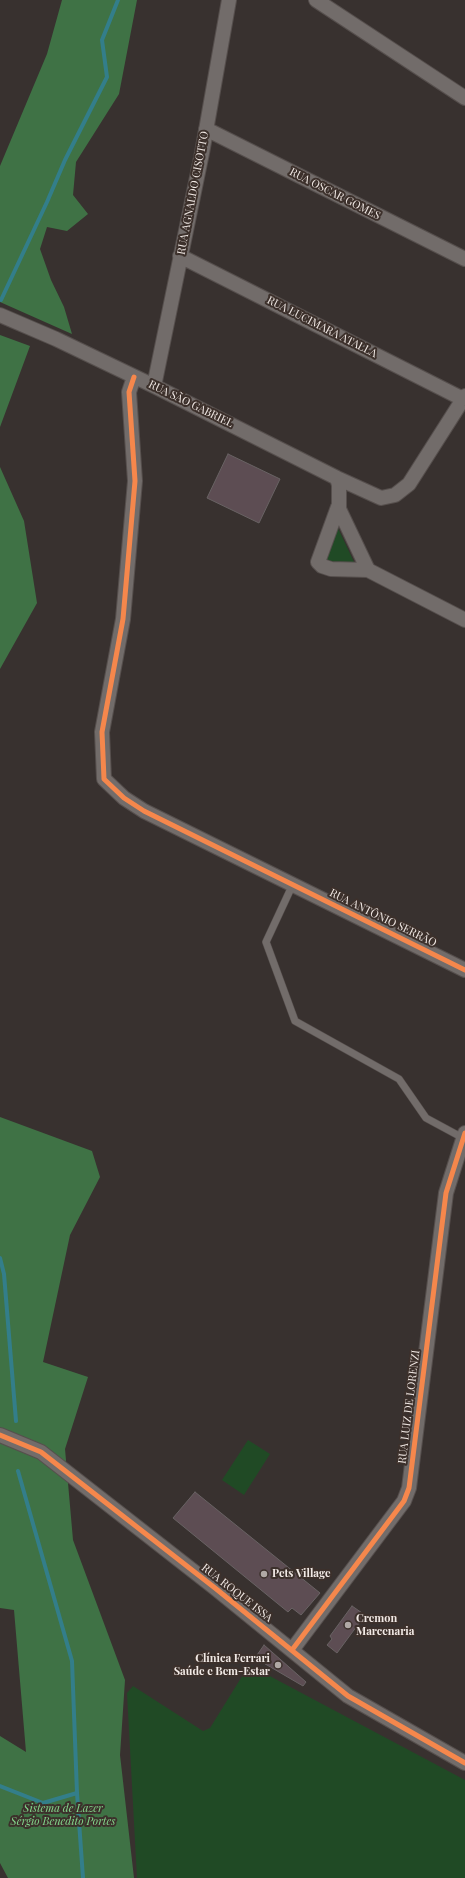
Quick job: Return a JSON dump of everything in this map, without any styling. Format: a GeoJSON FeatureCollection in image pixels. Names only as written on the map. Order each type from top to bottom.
{"type":"FeatureCollection","features":[{"type":"Feature","properties":{"kind":"street","name":"RUA AGNALDO CISOTTO"},"geometry":{"type":"LineString","coordinates":[[154,386],[206,129],[229,0]]}},
{"type":"Feature","properties":{"kind":"street"},"geometry":{"type":"LineString","coordinates":[[316,0],[465,98]]}},
{"type":"Feature","properties":{"kind":"street","name":"RUA OSCAR GOMES"},"geometry":{"type":"LineString","coordinates":[[206,129],[465,259]]}},
{"type":"Feature","properties":{"kind":"street","name":"RUA LUCIMARA ATALLA"},"geometry":{"type":"LineString","coordinates":[[180,256],[464,398]]}},
{"type":"Feature","properties":{"kind":"street","name":"RUA SÃO GABRIEL"},"geometry":{"type":"LineString","coordinates":[[0,315],[56,339],[134,376],[337,478],[381,498],[395,495],[409,484],[464,398]]}},
{"type":"Feature","properties":{"kind":"street","name":"RUA ANTÔNIO SERRÃO"},"geometry":{"type":"LineString","coordinates":[[134,376],[129,392],[135,481],[123,619],[102,732],[104,779],[124,798],[144,811],[465,970]]}},
{"type":"Feature","properties":{"kind":"street"},"geometry":{"type":"LineString","coordinates":[[337,478],[339,488],[338,507],[318,562],[322,566],[331,569],[368,570],[465,620]]}},
{"type":"Feature","properties":{"kind":"street"},"geometry":{"type":"LineString","coordinates":[[338,507],[368,570]]}},
{"type":"Feature","properties":{"kind":"street","name":"RUA LUIZ DE LORENZI"},"geometry":{"type":"LineString","coordinates":[[292,1650],[404,1501],[409,1488],[446,1192],[464,1135]]}},
{"type":"Feature","properties":{"kind":"street","name":"RUA ROQUE ISSA"},"geometry":{"type":"LineString","coordinates":[[3,1436],[41,1452],[348,1696],[465,1763]]}},
{"type":"Feature","properties":{"kind":"lane"},"geometry":{"type":"LineString","coordinates":[[293,884],[266,942],[295,1021],[399,1079],[426,1118],[464,1135]]}},
{"type":"Feature","properties":{"kind":"green space"},"geometry":{"type":"Polygon","coordinates":[[[62,0],[137,0],[119,94],[76,162],[73,195],[88,214],[67,231],[47,227],[40,249],[51,280],[64,307],[72,334],[0,302],[0,166],[47,54],[62,0]]]}},
{"type":"Feature","properties":{"kind":"green space"},"geometry":{"type":"Polygon","coordinates":[[[0,335],[30,346],[0,427],[0,335]]]}},
{"type":"Feature","properties":{"kind":"green space"},"geometry":{"type":"Polygon","coordinates":[[[0,467],[24,521],[37,603],[0,669],[0,467]]]}},
{"type":"Feature","properties":{"kind":"green space"},"geometry":{"type":"Polygon","coordinates":[[[336,524],[355,564],[322,562],[336,524]]]}},
{"type":"Feature","properties":{"kind":"green space","name":"Sistema de Lazer Sérgio Benedito Portes"},"geometry":{"type":"Polygon","coordinates":[[[0,1117],[92,1151],[100,1177],[70,1235],[43,1362],[88,1377],[65,1449],[73,1540],[125,1680],[120,1755],[134,1878],[8,1878],[0,1863],[0,1736],[26,1752],[14,1610],[0,1608],[0,1117]]]}},
{"type":"Feature","properties":{"kind":"green space"},"geometry":{"type":"Polygon","coordinates":[[[248,1440],[270,1454],[244,1495],[222,1480],[248,1440]]]}},
{"type":"Feature","properties":{"kind":"green space"},"geometry":{"type":"Polygon","coordinates":[[[249,1665],[465,1780],[465,1878],[137,1878],[127,1693],[133,1686],[203,1731],[210,1728],[249,1665]]]}},
{"type":"Feature","properties":{"kind":"building"},"geometry":{"type":"Polygon","coordinates":[[[228,454],[280,479],[259,523],[207,498],[228,454]]]}},
{"type":"Feature","properties":{"kind":"building"},"geometry":{"type":"Polygon","coordinates":[[[195,1492],[320,1593],[301,1615],[292,1608],[288,1612],[173,1518],[195,1492]]]}},
{"type":"Feature","properties":{"kind":"building","name":"Cremon Marcenaria"},"geometry":{"type":"Polygon","coordinates":[[[352,1606],[365,1615],[337,1653],[327,1645],[332,1639],[330,1636],[352,1606]]]}},
{"type":"Feature","properties":{"kind":"building","name":"Clínica Ferrari Saúde e Bem-Estar"},"geometry":{"type":"Polygon","coordinates":[[[264,1645],[306,1682],[303,1686],[255,1658],[264,1645]]]}},
{"type":"Feature","properties":{"kind":"waterway"},"geometry":{"type":"LineString","coordinates":[[1,300],[65,160],[107,77],[102,40],[118,0]]}},
{"type":"Feature","properties":{"kind":"waterway"},"geometry":{"type":"LineString","coordinates":[[0,1258],[4,1274],[16,1421]]}},
{"type":"Feature","properties":{"kind":"waterway"},"geometry":{"type":"LineString","coordinates":[[18,1471],[72,1661],[77,1793],[83,1878]]}},
{"type":"Feature","properties":{"kind":"waterway"},"geometry":{"type":"LineString","coordinates":[[0,1786],[43,1803],[77,1793]]}},
{"type":"Feature","properties":{"kind":"cycle path"},"geometry":{"type":"LineString","coordinates":[[134,377],[129,392],[135,481],[123,619],[102,732],[104,779],[124,798],[144,811],[465,970]]}},
{"type":"Feature","properties":{"kind":"cycle path"},"geometry":{"type":"LineString","coordinates":[[292,1650],[404,1501],[409,1488],[446,1193],[465,1133]]}},
{"type":"Feature","properties":{"kind":"cycle path"},"geometry":{"type":"LineString","coordinates":[[0,1435],[41,1452],[215,1588],[348,1696],[465,1763]]}},
{"type":"Feature","properties":{"kind":"place","name":"Pets Village"},"geometry":{"type":"Point","coordinates":[264,1574]}},
{"type":"Feature","properties":{"kind":"place","name":"Cremon Marcenaria"},"geometry":{"type":"Point","coordinates":[348,1625]}},
{"type":"Feature","properties":{"kind":"place","name":"Clínica Ferrari Saúde e Bem-Estar"},"geometry":{"type":"Point","coordinates":[278,1665]}}]}
